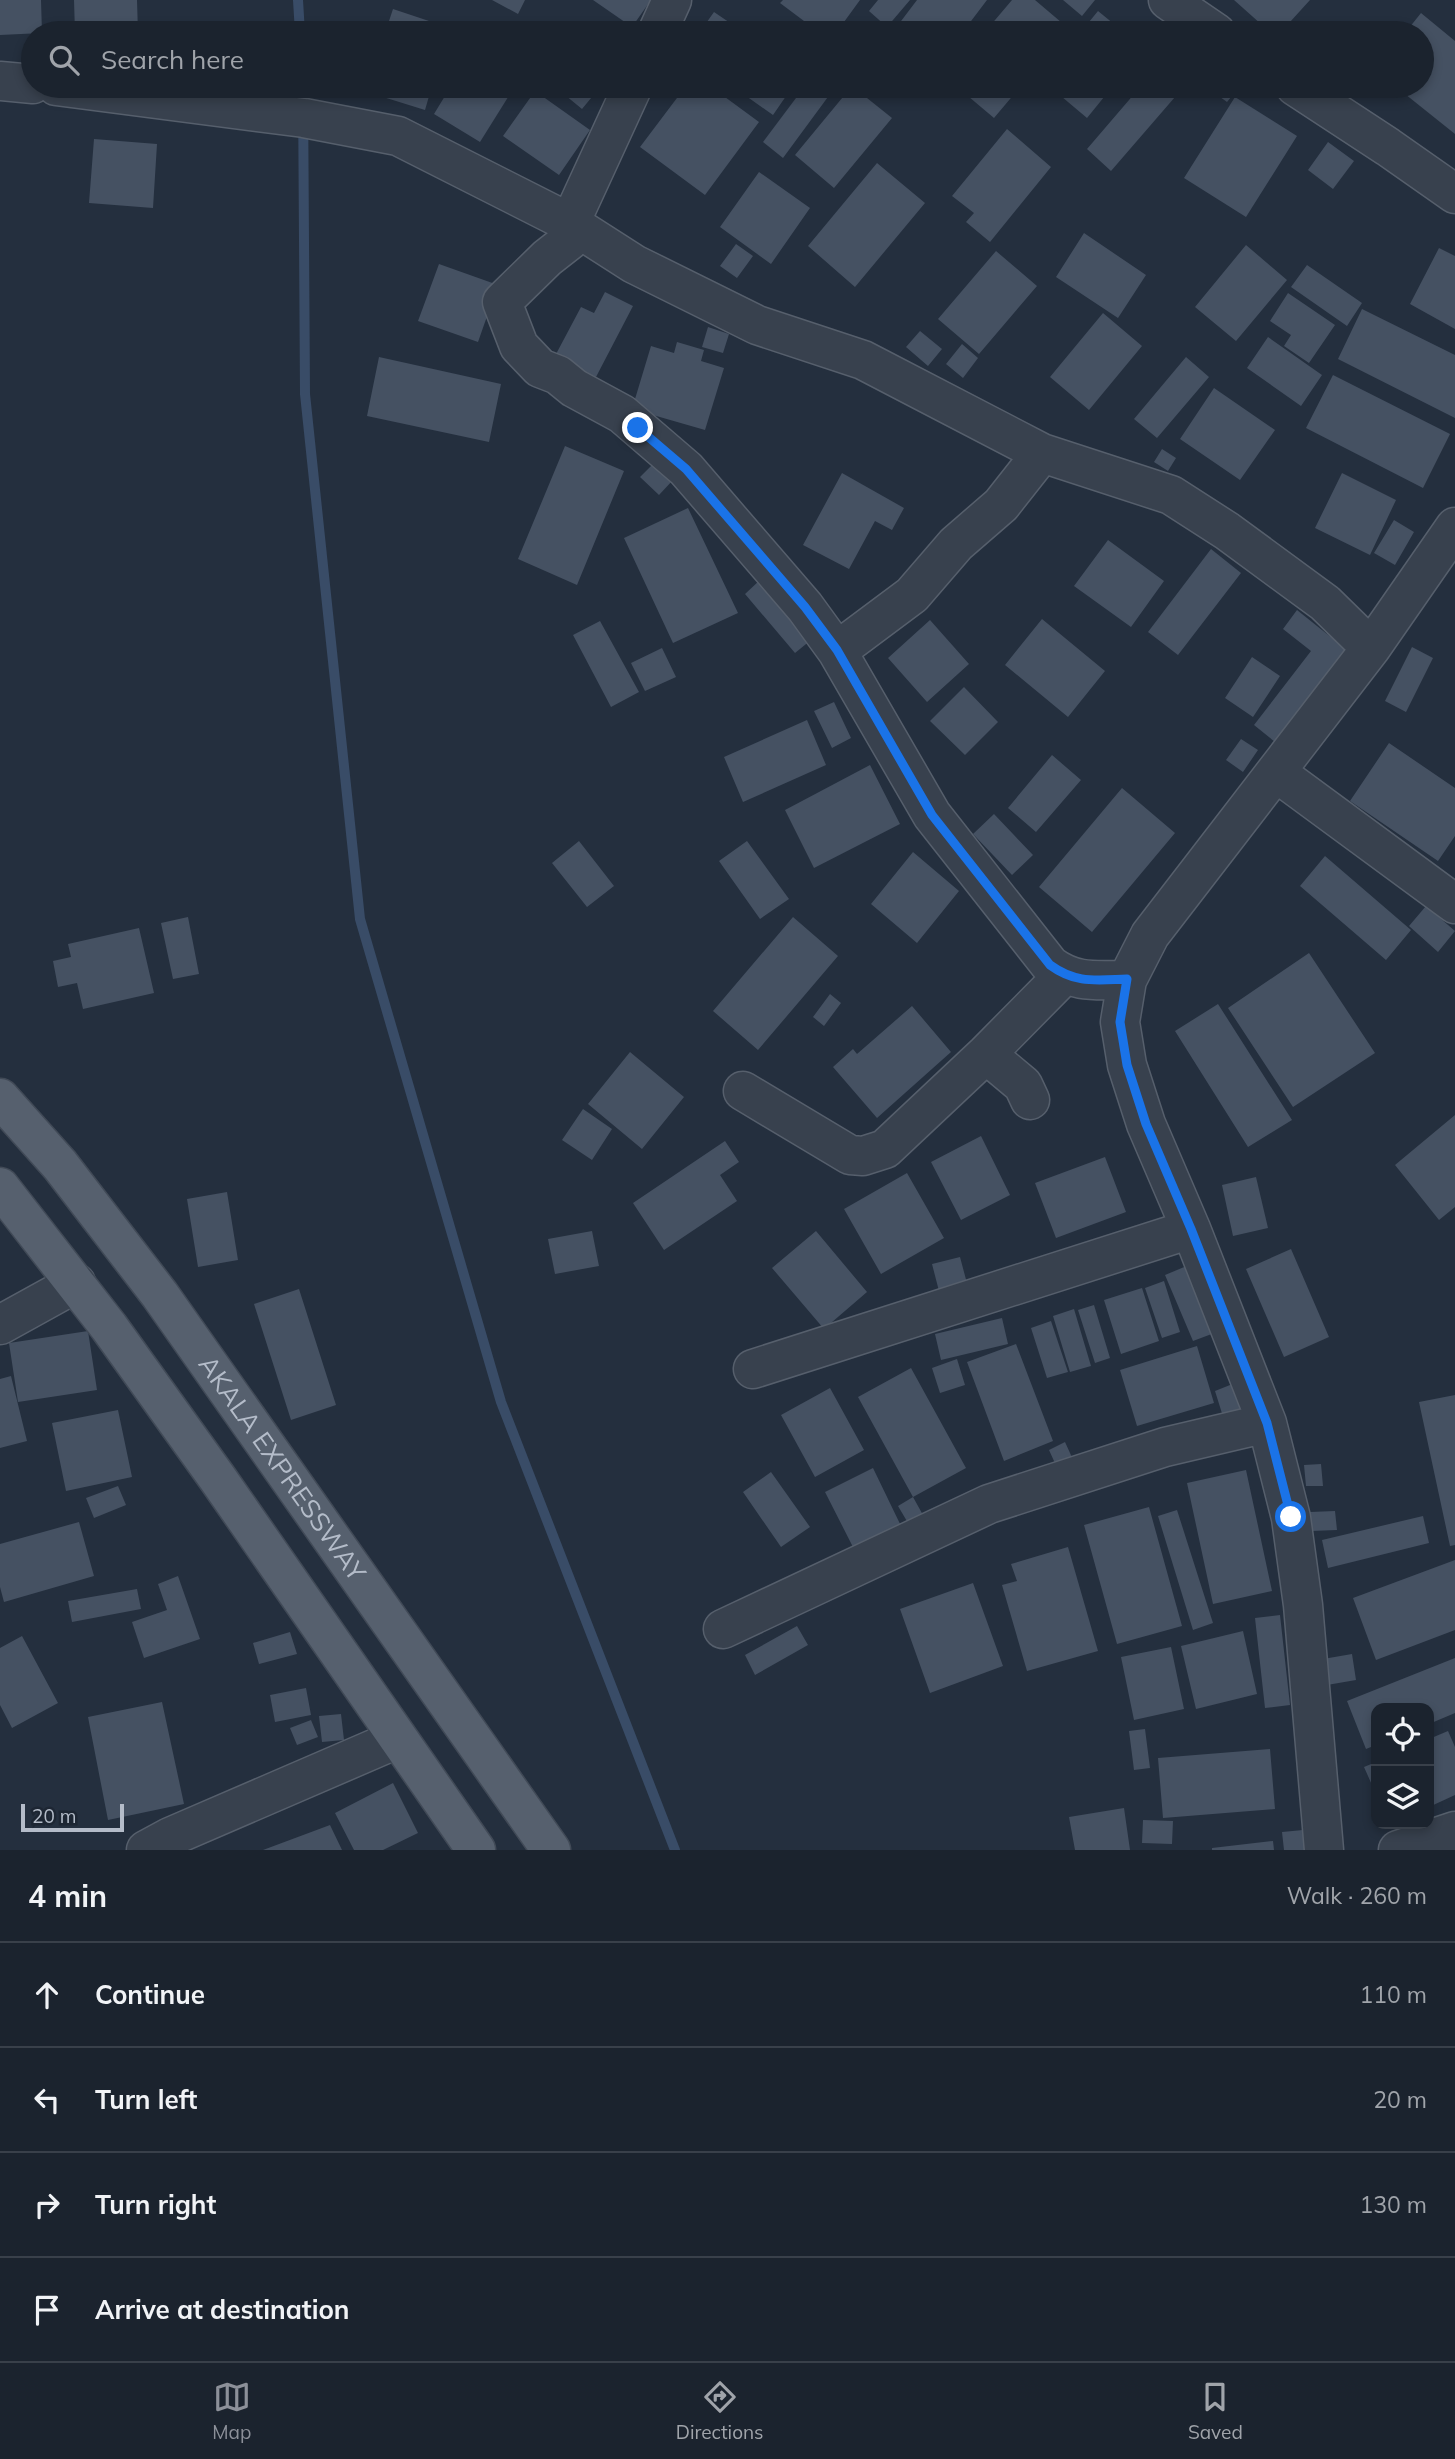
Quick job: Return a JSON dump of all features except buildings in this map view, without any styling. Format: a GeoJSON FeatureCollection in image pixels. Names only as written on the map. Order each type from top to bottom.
{"type":"FeatureCollection","features":[{"type":"Feature","properties":{"kind":"main road","name":"AKALA EXPRESSWAY"},"geometry":{"type":"LineString","coordinates":[[0,1098],[60,1165],[160,1295],[551,1850]]}},
{"type":"Feature","properties":{"kind":"main road"},"geometry":{"type":"LineString","coordinates":[[0,1187],[76,1283],[218,1479],[476,1850]]}},
{"type":"Feature","properties":{"kind":"street"},"geometry":{"type":"LineString","coordinates":[[662,21],[672,0]]}},
{"type":"Feature","properties":{"kind":"street"},"geometry":{"type":"LineString","coordinates":[[1168,0],[1199,21]]}},
{"type":"Feature","properties":{"kind":"street"},"geometry":{"type":"LineString","coordinates":[[0,81],[21,83]]}},
{"type":"Feature","properties":{"kind":"street"},"geometry":{"type":"LineString","coordinates":[[149,98],[304,118],[397,136],[568,222],[634,264],[757,325],[863,360],[1042,453],[1171,495],[1227,531],[1325,603],[1371,648]]}},
{"type":"Feature","properties":{"kind":"street"},"geometry":{"type":"LineString","coordinates":[[627,98],[568,222],[570,240],[547,258],[502,302],[519,346],[540,368],[558,375],[574,388],[622,414],[686,469],[805,607],[837,650],[932,815],[1050,965],[1064,975],[1087,981],[1127,979]]}},
{"type":"Feature","properties":{"kind":"street"},"geometry":{"type":"LineString","coordinates":[[1314,98],[1455,194]]}},
{"type":"Feature","properties":{"kind":"street"},"geometry":{"type":"LineString","coordinates":[[837,650],[912,595],[956,544],[1001,505],[1042,453]]}},
{"type":"Feature","properties":{"kind":"street"},"geometry":{"type":"LineString","coordinates":[[1324,1850],[1303,1605],[1291,1517],[1267,1423],[1191,1229],[1146,1124],[1127,1065],[1120,1022],[1127,979],[1150,935],[1371,648],[1455,527]]}},
{"type":"Feature","properties":{"kind":"street"},"geometry":{"type":"LineString","coordinates":[[1277,773],[1455,904]]}},
{"type":"Feature","properties":{"kind":"street"},"geometry":{"type":"LineString","coordinates":[[743,1091],[850,1155],[863,1156],[885,1149],[986,1054],[1064,975]]}},
{"type":"Feature","properties":{"kind":"street"},"geometry":{"type":"LineString","coordinates":[[986,1054],[1023,1085],[1030,1100]]}},
{"type":"Feature","properties":{"kind":"street"},"geometry":{"type":"LineString","coordinates":[[753,1369],[1191,1229]]}},
{"type":"Feature","properties":{"kind":"street"},"geometry":{"type":"LineString","coordinates":[[0,1325],[76,1283]]}},
{"type":"Feature","properties":{"kind":"street"},"geometry":{"type":"LineString","coordinates":[[723,1629],[989,1504],[1165,1447],[1267,1423]]}},
{"type":"Feature","properties":{"kind":"street"},"geometry":{"type":"LineString","coordinates":[[146,1850],[170,1837],[397,1739]]}},
{"type":"Feature","properties":{"kind":"street"},"geometry":{"type":"LineString","coordinates":[[1398,1850],[1455,1831]]}},
{"type":"Feature","properties":{"kind":"waterway"},"geometry":{"type":"LineString","coordinates":[[298,0],[299,21]]}},
{"type":"Feature","properties":{"kind":"waterway"},"geometry":{"type":"LineString","coordinates":[[303,98],[305,394],[360,919],[501,1402],[675,1850]]}},
{"type":"Feature","properties":{"kind":"route"},"geometry":{"type":"LineString","coordinates":[[638,428],[686,469],[805,607],[837,650],[932,815],[1050,965],[1064,975],[1087,981],[1127,979],[1120,1022],[1127,1065],[1146,1124],[1191,1229],[1267,1423],[1291,1517]]}}]}
